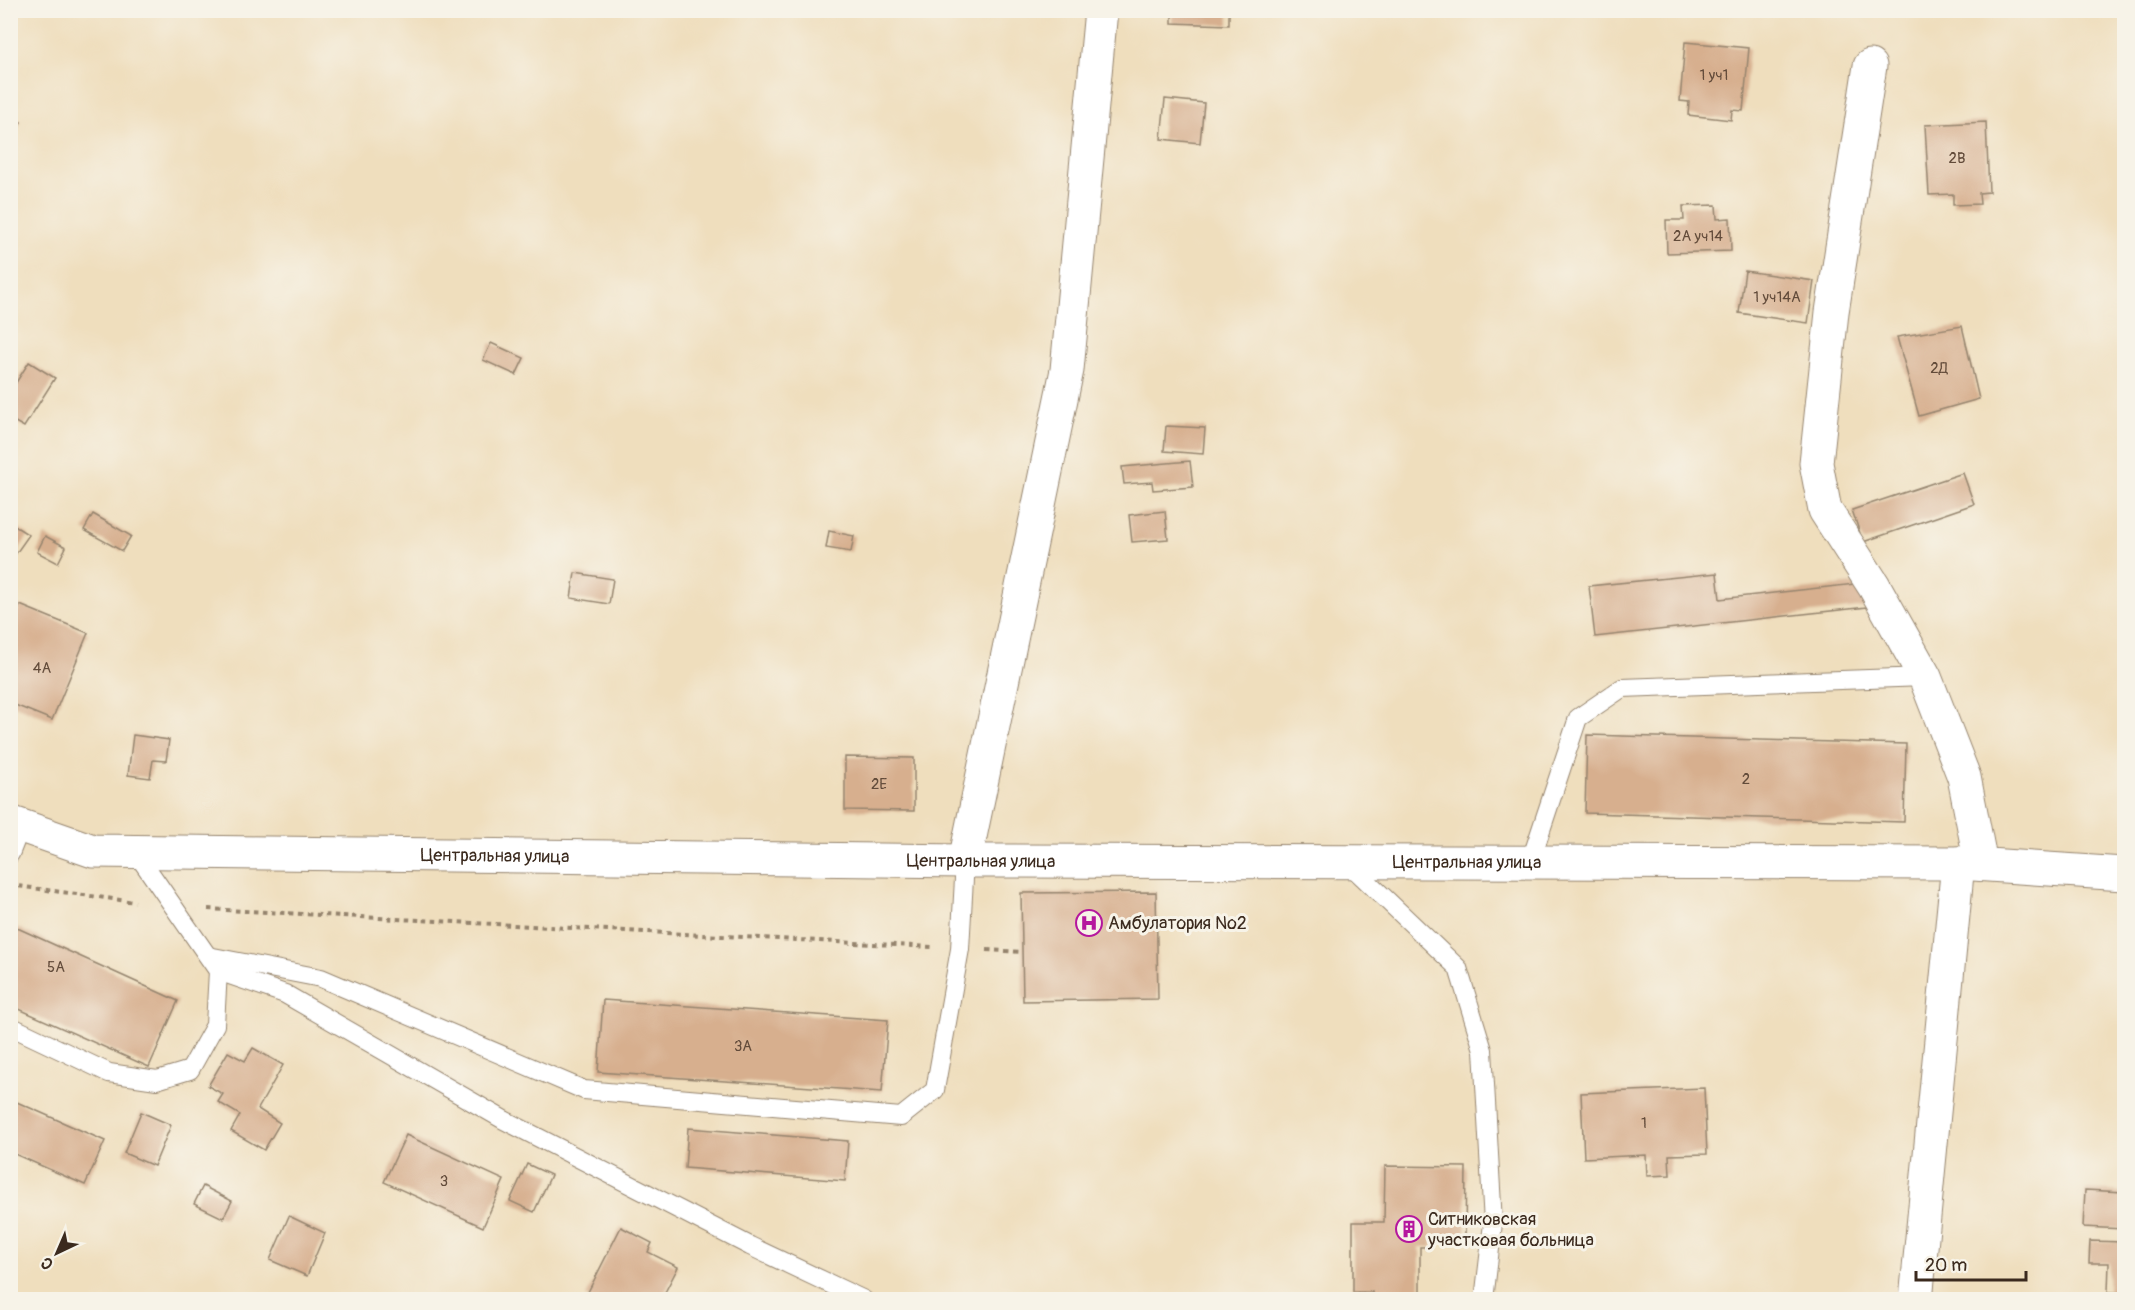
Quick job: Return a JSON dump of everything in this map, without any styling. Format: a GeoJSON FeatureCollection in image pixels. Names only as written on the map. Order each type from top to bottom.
{"type":"FeatureCollection","features":[{"type":"Feature","properties":{"kind":"street"},"geometry":{"type":"LineString","coordinates":[[965,861],[1067,370],[1101,10]]}},
{"type":"Feature","properties":{"kind":"street"},"geometry":{"type":"LineString","coordinates":[[1869,66],[1832,312],[1816,463],[1825,510],[1874,586],[1925,677],[1964,777],[1970,864],[1916,1299]]}},
{"type":"Feature","properties":{"kind":"street","name":"Центральная улица"},"geometry":{"type":"LineString","coordinates":[[14,834],[93,851],[965,861],[1970,864],[2124,874]]}},
{"type":"Feature","properties":{"kind":"lane"},"geometry":{"type":"LineString","coordinates":[[1530,863],[1578,718],[1622,688],[1925,677]]}},
{"type":"Feature","properties":{"kind":"lane"},"geometry":{"type":"LineString","coordinates":[[135,851],[213,963],[285,994],[504,1120],[750,1246],[864,1299]]}},
{"type":"Feature","properties":{"kind":"lane"},"geometry":{"type":"LineString","coordinates":[[213,963],[321,978],[584,1090],[901,1117],[936,1090],[960,949],[965,861]]}},
{"type":"Feature","properties":{"kind":"lane"},"geometry":{"type":"LineString","coordinates":[[1347,862],[1458,968],[1483,1050],[1493,1223],[1484,1299]]}},
{"type":"Feature","properties":{"kind":"lane"},"geometry":{"type":"LineString","coordinates":[[10,1026],[109,1073],[157,1080],[190,1070],[215,1025],[213,963]]}},
{"type":"Feature","properties":{"kind":"path"},"geometry":{"type":"LineString","coordinates":[[10,885],[174,908],[1022,952]]}},
{"type":"Feature","properties":{"kind":"building"},"geometry":{"type":"Polygon","coordinates":[[[1172,10],[1229,10],[1229,25],[1172,23],[1172,10]]]}},
{"type":"Feature","properties":{"kind":"building"},"geometry":{"type":"Polygon","coordinates":[[[1685,42],[1749,48],[1743,111],[1732,110],[1731,120],[1688,115],[1689,102],[1680,101],[1685,42]]]}},
{"type":"Feature","properties":{"kind":"building"},"geometry":{"type":"Polygon","coordinates":[[[1165,99],[1204,103],[1200,143],[1161,139],[1165,99]]]}},
{"type":"Feature","properties":{"kind":"building"},"geometry":{"type":"Polygon","coordinates":[[[10,115],[21,122],[10,138],[10,115]]]}},
{"type":"Feature","properties":{"kind":"building"},"geometry":{"type":"Polygon","coordinates":[[[1986,122],[1989,192],[1979,193],[1980,204],[1953,205],[1953,194],[1929,195],[1925,125],[1986,122]]]}},
{"type":"Feature","properties":{"kind":"building"},"geometry":{"type":"Polygon","coordinates":[[[1716,205],[1717,219],[1730,218],[1731,251],[1667,253],[1666,220],[1684,220],[1683,206],[1716,205]]]}},
{"type":"Feature","properties":{"kind":"building"},"geometry":{"type":"Polygon","coordinates":[[[1745,271],[1814,281],[1808,323],[1739,313],[1745,271]]]}},
{"type":"Feature","properties":{"kind":"building"},"geometry":{"type":"Polygon","coordinates":[[[1962,326],[1979,399],[1919,416],[1897,337],[1962,326]]]}},
{"type":"Feature","properties":{"kind":"building"},"geometry":{"type":"Polygon","coordinates":[[[491,343],[524,358],[516,375],[483,360],[491,343]]]}},
{"type":"Feature","properties":{"kind":"building"},"geometry":{"type":"Polygon","coordinates":[[[29,362],[55,378],[24,427],[10,419],[10,392],[29,362]]]}},
{"type":"Feature","properties":{"kind":"building"},"geometry":{"type":"Polygon","coordinates":[[[1166,426],[1205,428],[1203,454],[1164,451],[1166,426]]]}},
{"type":"Feature","properties":{"kind":"building"},"geometry":{"type":"Polygon","coordinates":[[[1190,461],[1193,487],[1153,490],[1152,482],[1124,484],[1122,467],[1190,461]]]}},
{"type":"Feature","properties":{"kind":"building"},"geometry":{"type":"Polygon","coordinates":[[[1963,473],[1974,504],[1863,542],[1852,510],[1963,473]]]}},
{"type":"Feature","properties":{"kind":"building"},"geometry":{"type":"Polygon","coordinates":[[[1165,511],[1168,539],[1132,542],[1129,515],[1165,511]]]}},
{"type":"Feature","properties":{"kind":"building"},"geometry":{"type":"Polygon","coordinates":[[[93,514],[131,536],[122,551],[84,530],[93,514]]]}},
{"type":"Feature","properties":{"kind":"building"},"geometry":{"type":"Polygon","coordinates":[[[10,523],[29,535],[10,562],[10,523]]]}},
{"type":"Feature","properties":{"kind":"building"},"geometry":{"type":"Polygon","coordinates":[[[829,531],[854,536],[851,552],[826,548],[829,531]]]}},
{"type":"Feature","properties":{"kind":"building"},"geometry":{"type":"Polygon","coordinates":[[[45,536],[66,547],[58,563],[37,552],[45,536]]]}},
{"type":"Feature","properties":{"kind":"building"},"geometry":{"type":"Polygon","coordinates":[[[575,573],[613,579],[609,604],[571,598],[575,573]]]}},
{"type":"Feature","properties":{"kind":"building"},"geometry":{"type":"Polygon","coordinates":[[[1717,573],[1720,599],[1864,583],[1867,607],[1595,637],[1589,586],[1717,573]]]}},
{"type":"Feature","properties":{"kind":"building"},"geometry":{"type":"Polygon","coordinates":[[[20,605],[88,633],[52,720],[10,703],[10,629],[20,605]]]}},
{"type":"Feature","properties":{"kind":"building"},"geometry":{"type":"Polygon","coordinates":[[[133,735],[169,740],[166,761],[153,760],[150,778],[128,775],[133,735]]]}},
{"type":"Feature","properties":{"kind":"building"},"geometry":{"type":"Polygon","coordinates":[[[1587,735],[1906,744],[1904,822],[1585,813],[1587,735]]]}},
{"type":"Feature","properties":{"kind":"building"},"geometry":{"type":"Polygon","coordinates":[[[845,757],[914,758],[914,811],[845,810],[845,757]]]}},
{"type":"Feature","properties":{"kind":"building","name":"Амбулатория №2"},"geometry":{"type":"Polygon","coordinates":[[[1156,892],[1158,999],[1023,1001],[1021,893],[1156,892]]]}},
{"type":"Feature","properties":{"kind":"building"},"geometry":{"type":"Polygon","coordinates":[[[13,926],[178,1001],[149,1067],[10,1005],[10,932],[13,926]]]}},
{"type":"Feature","properties":{"kind":"building"},"geometry":{"type":"Polygon","coordinates":[[[603,1000],[888,1020],[882,1092],[598,1072],[603,1000]]]}},
{"type":"Feature","properties":{"kind":"building"},"geometry":{"type":"Polygon","coordinates":[[[253,1048],[283,1065],[258,1109],[280,1123],[264,1150],[231,1131],[240,1115],[218,1102],[223,1094],[208,1086],[228,1052],[245,1061],[253,1048]]]}},
{"type":"Feature","properties":{"kind":"building"},"geometry":{"type":"Polygon","coordinates":[[[1704,1088],[1707,1154],[1669,1155],[1670,1175],[1647,1176],[1646,1155],[1584,1158],[1581,1093],[1704,1088]]]}},
{"type":"Feature","properties":{"kind":"building"},"geometry":{"type":"Polygon","coordinates":[[[10,1099],[105,1141],[85,1185],[10,1152],[10,1099]]]}},
{"type":"Feature","properties":{"kind":"building"},"geometry":{"type":"Polygon","coordinates":[[[141,1112],[171,1125],[154,1166],[124,1153],[141,1112]]]}},
{"type":"Feature","properties":{"kind":"building"},"geometry":{"type":"Polygon","coordinates":[[[688,1128],[848,1141],[845,1181],[685,1168],[688,1128]]]}},
{"type":"Feature","properties":{"kind":"building"},"geometry":{"type":"Polygon","coordinates":[[[2122,1129],[2124,1129],[2124,1160],[2121,1160],[2122,1129]]]}},
{"type":"Feature","properties":{"kind":"building"},"geometry":{"type":"Polygon","coordinates":[[[406,1135],[504,1180],[483,1227],[384,1182],[406,1135]]]}},
{"type":"Feature","properties":{"kind":"building"},"geometry":{"type":"Polygon","coordinates":[[[527,1164],[551,1175],[534,1212],[510,1201],[527,1164]]]}},
{"type":"Feature","properties":{"kind":"building","name":"Ситниковская участковая больница"},"geometry":{"type":"Polygon","coordinates":[[[1385,1166],[1466,1167],[1465,1237],[1432,1236],[1432,1247],[1420,1247],[1420,1300],[1372,1300],[1372,1292],[1353,1292],[1353,1222],[1384,1222],[1385,1166]]]}},
{"type":"Feature","properties":{"kind":"building"},"geometry":{"type":"Polygon","coordinates":[[[203,1186],[232,1201],[223,1218],[194,1204],[203,1186]]]}},
{"type":"Feature","properties":{"kind":"building"},"geometry":{"type":"Polygon","coordinates":[[[2085,1190],[2124,1192],[2124,1229],[2083,1227],[2085,1190]]]}},
{"type":"Feature","properties":{"kind":"building"},"geometry":{"type":"Polygon","coordinates":[[[289,1216],[325,1233],[307,1276],[270,1260],[289,1216]]]}},
{"type":"Feature","properties":{"kind":"building"},"geometry":{"type":"Polygon","coordinates":[[[621,1227],[652,1243],[648,1252],[678,1267],[661,1300],[592,1300],[586,1296],[621,1227]]]}},
{"type":"Feature","properties":{"kind":"building"},"geometry":{"type":"Polygon","coordinates":[[[2090,1241],[2124,1242],[2124,1293],[2108,1292],[2109,1263],[2089,1263],[2090,1241]]]}},
{"type":"Feature","properties":{"kind":"place","name":"Амбулатория №2"},"geometry":{"type":"Point","coordinates":[1089,923]}},
{"type":"Feature","properties":{"kind":"place","name":"Ситниковская участковая больница"},"geometry":{"type":"Point","coordinates":[1409,1229]}}]}
